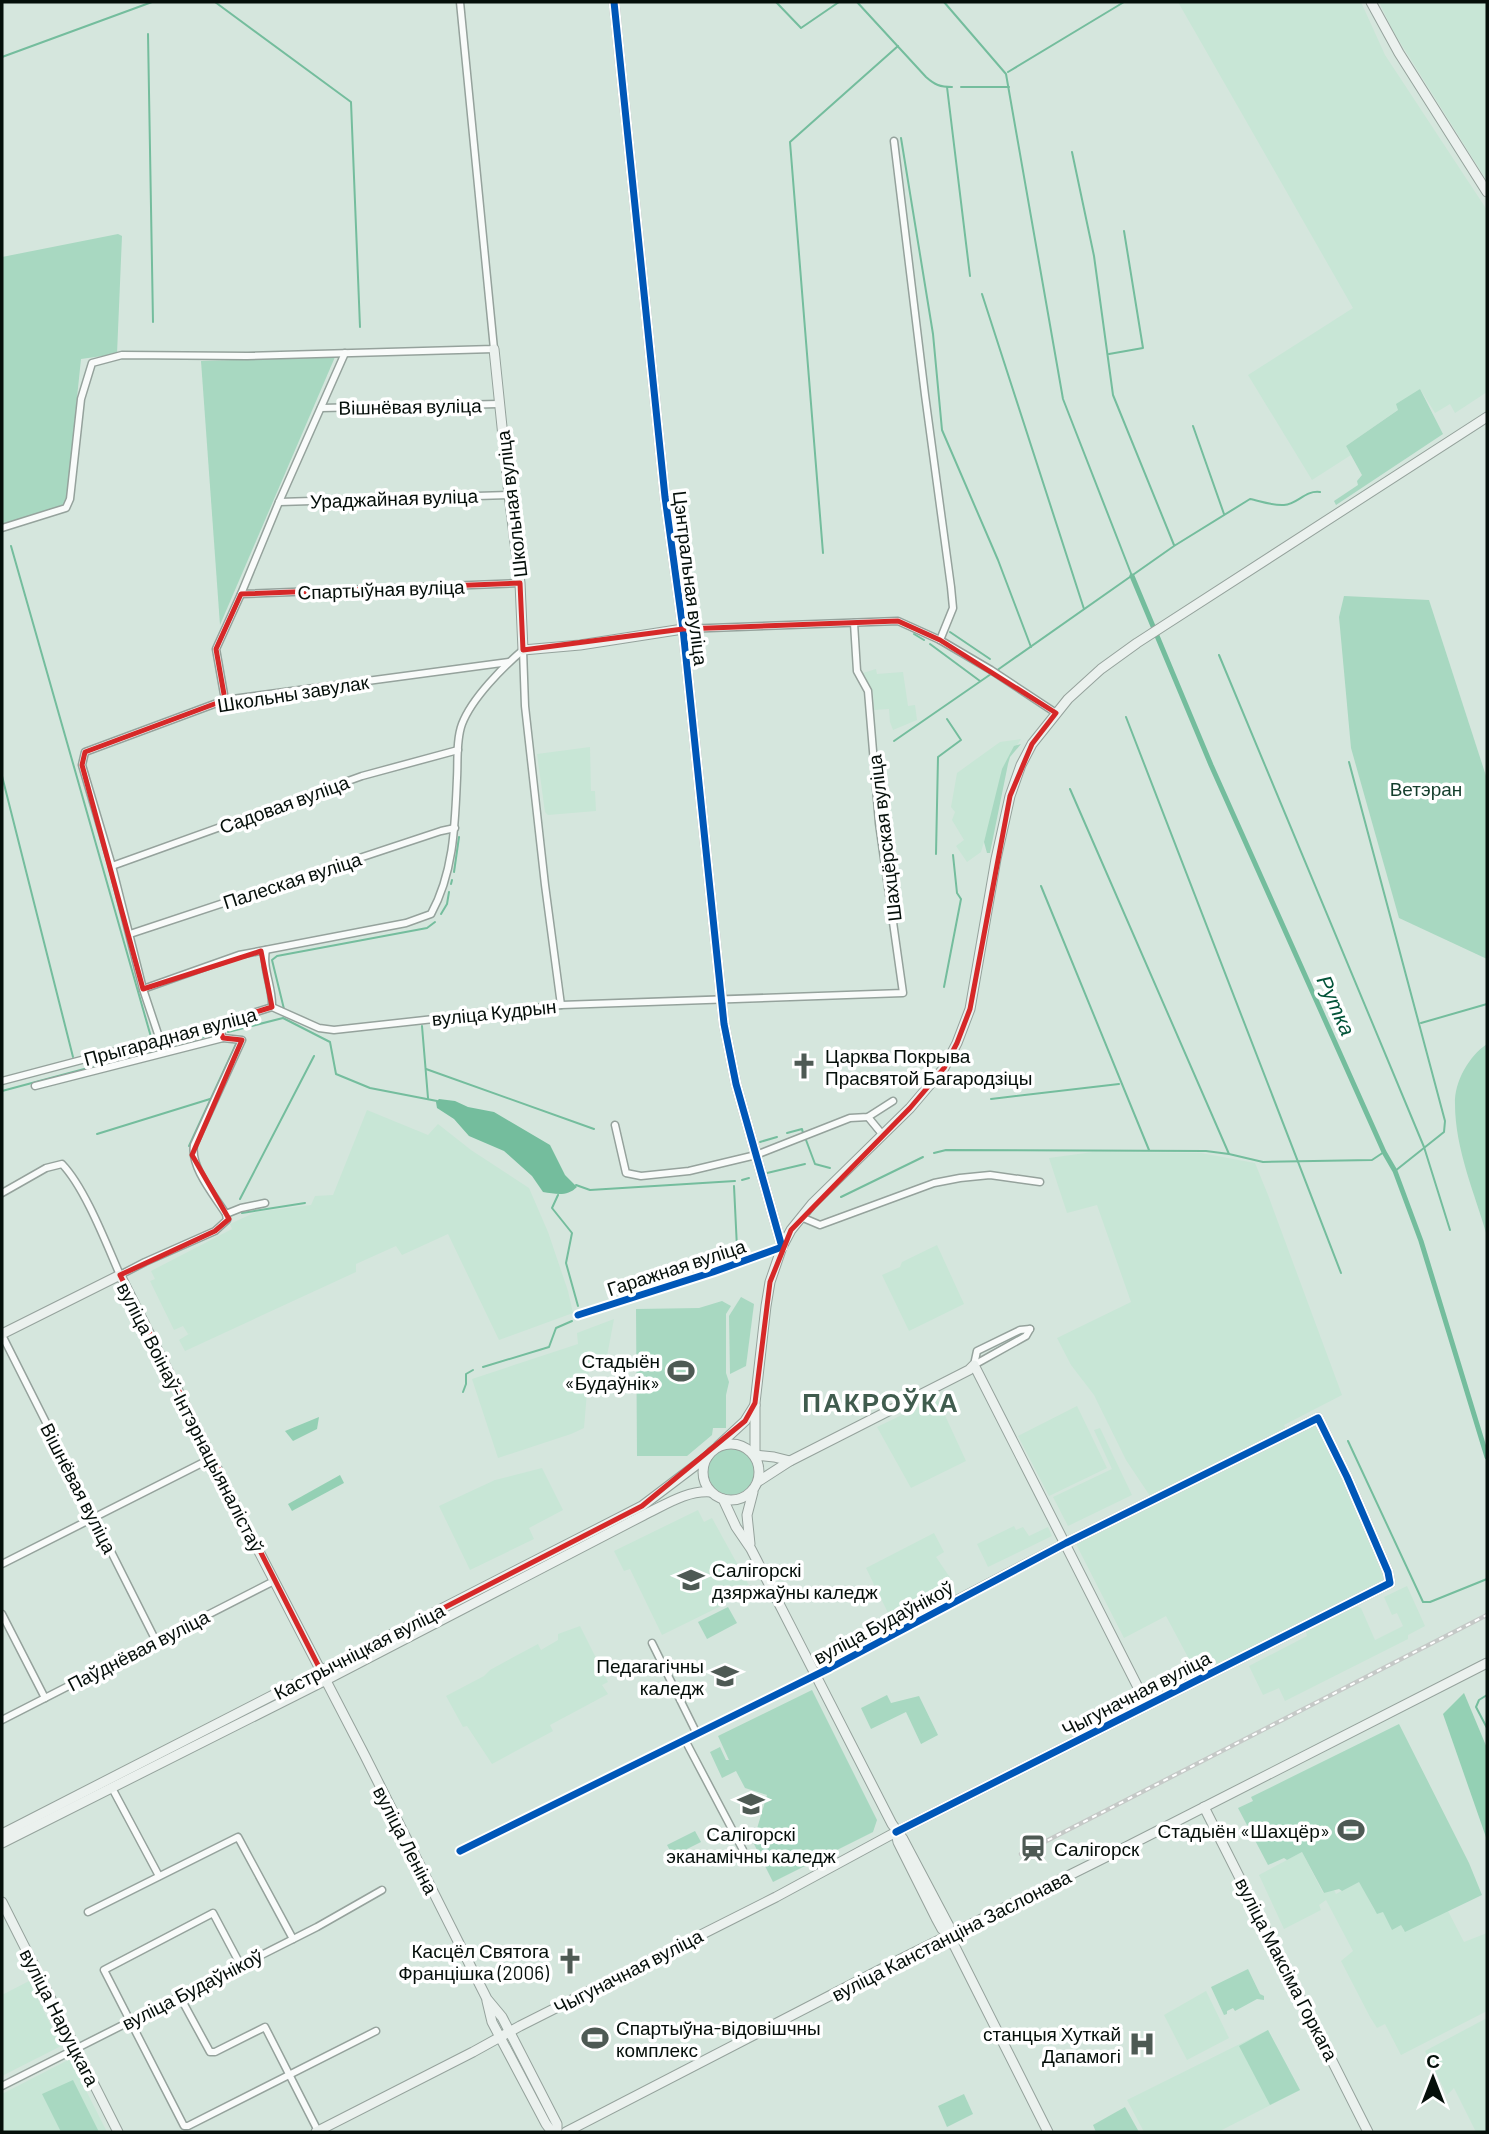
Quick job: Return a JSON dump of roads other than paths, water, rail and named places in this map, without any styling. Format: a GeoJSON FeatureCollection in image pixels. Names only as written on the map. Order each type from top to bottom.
{"type":"FeatureCollection","features":[{"type":"Feature","properties":{"kind":"main road","name":"Цэнтральная вуліца"},"geometry":{"type":"LineString","coordinates":[[614,2],[665,497],[683,629],[724,1024],[736,1084],[782,1247]]}},
{"type":"Feature","properties":{"kind":"main road"},"geometry":{"type":"LineString","coordinates":[[1371,2],[1399,53],[1487,192]]}},
{"type":"Feature","properties":{"kind":"main road","name":"Школьная вуліца"},"geometry":{"type":"LineString","coordinates":[[494,349],[520,583],[523,650]]}},
{"type":"Feature","properties":{"kind":"main road"},"geometry":{"type":"LineString","coordinates":[[759,1481],[760,1472],[755,1455],[755,1403],[771,1282],[782,1247],[801,1217],[910,1108],[944,1068],[957,1042],[970,1009],[996,859],[1010,796],[1027,754],[1056,713],[1101,669],[1487,417]]}},
{"type":"Feature","properties":{"kind":"main road","name":"Цэнтральная вуліца"},"geometry":{"type":"LineString","coordinates":[[523,650],[580,645],[683,629]]}},
{"type":"Feature","properties":{"kind":"main road"},"geometry":{"type":"LineString","coordinates":[[2,1334],[120,1275]]}},
{"type":"Feature","properties":{"kind":"main road","name":"вуліца Воінаў-Інтэрнацыяналістаў"},"geometry":{"type":"LineString","coordinates":[[120,1275],[323,1675]]}},
{"type":"Feature","properties":{"kind":"main road"},"geometry":{"type":"LineString","coordinates":[[751,1549],[747,1515],[753,1490],[759,1481],[790,1461],[969,1370],[974,1364],[1147,1704]]}},
{"type":"Feature","properties":{"kind":"main road","name":"Кастрычніцкая вуліца"},"geometry":{"type":"LineString","coordinates":[[2,1843],[112,1788],[642,1506],[711,1452],[745,1421],[755,1403]]}},
{"type":"Feature","properties":{"kind":"main road","name":"вуліца Будаўнікоў"},"geometry":{"type":"LineString","coordinates":[[816,1675],[1066,1543],[1318,1418],[1352,1489],[1388,1572],[1390,1583]]}},
{"type":"Feature","properties":{"kind":"main road"},"geometry":{"type":"LineString","coordinates":[[756,1432],[764,1450],[774,1457]]}},
{"type":"Feature","properties":{"kind":"main road"},"geometry":{"type":"LineString","coordinates":[[753,1490],[739,1499],[723,1499],[711,1492],[703,1478],[704,1463],[711,1452],[731,1443],[740,1445],[755,1455],[790,1461]]}},
{"type":"Feature","properties":{"kind":"main road","name":"Кастрычніцкая вуліца"},"geometry":{"type":"LineString","coordinates":[[2,1834],[644,1515],[690,1494],[711,1492]]}},
{"type":"Feature","properties":{"kind":"main road"},"geometry":{"type":"LineString","coordinates":[[723,1499],[896,1832],[903,1839],[949,1926],[949,1936],[1048,2132]]}},
{"type":"Feature","properties":{"kind":"main road","name":"Чыгуначная вуліца"},"geometry":{"type":"LineString","coordinates":[[317,2132],[474,2052],[509,2031],[776,1897],[896,1832],[1390,1583]]}},
{"type":"Feature","properties":{"kind":"main road","name":"вуліца Канстанціна Заслонава"},"geometry":{"type":"LineString","coordinates":[[566,2132],[869,1975],[1487,1663]]}},
{"type":"Feature","properties":{"kind":"main road","name":"вуліца Леніна"},"geometry":{"type":"LineString","coordinates":[[323,1675],[487,1999],[502,2017],[557,2124],[555,2132],[548,2129],[499,2037],[492,2022],[487,1999]]}},
{"type":"Feature","properties":{"kind":"main road","name":"вуліца Максіма Горкага"},"geometry":{"type":"LineString","coordinates":[[1204,1807],[1368,2132]]}},
{"type":"Feature","properties":{"kind":"main road","name":"вуліца Наруцкага"},"geometry":{"type":"LineString","coordinates":[[2,1902],[118,2132]]}},
{"type":"Feature","properties":{"kind":"street","name":"Школьная вуліца"},"geometry":{"type":"LineString","coordinates":[[460,2],[494,349]]}},
{"type":"Feature","properties":{"kind":"street"},"geometry":{"type":"LineString","coordinates":[[894,141],[953,608],[940,640]]}},
{"type":"Feature","properties":{"kind":"street"},"geometry":{"type":"LineString","coordinates":[[2,528],[66,508],[70,499],[81,399],[92,363],[122,355],[247,356],[494,349]]}},
{"type":"Feature","properties":{"kind":"street"},"geometry":{"type":"LineString","coordinates":[[225,700],[216,649],[345,353]]}},
{"type":"Feature","properties":{"kind":"street","name":"Вішнёвая вуліца"},"geometry":{"type":"LineString","coordinates":[[321,408],[499,404]]}},
{"type":"Feature","properties":{"kind":"street","name":"Ураджайная вуліца"},"geometry":{"type":"LineString","coordinates":[[279,502],[509,495]]}},
{"type":"Feature","properties":{"kind":"street","name":"Спартыўная вуліца"},"geometry":{"type":"LineString","coordinates":[[242,594],[520,583]]}},
{"type":"Feature","properties":{"kind":"street","name":"Цэнтральная вуліца"},"geometry":{"type":"LineString","coordinates":[[683,629],[898,621],[940,640],[1056,713]]}},
{"type":"Feature","properties":{"kind":"street","name":"Шахцёрская вуліца"},"geometry":{"type":"LineString","coordinates":[[721,999],[903,993],[879,823],[868,691],[857,671],[854,623]]}},
{"type":"Feature","properties":{"kind":"street","name":"Школьная вуліца"},"geometry":{"type":"LineString","coordinates":[[523,650],[525,706],[561,1005]]}},
{"type":"Feature","properties":{"kind":"street"},"geometry":{"type":"LineString","coordinates":[[143,989],[239,955],[406,923],[431,914],[444,886],[455,828],[461,725],[473,705],[509,662],[523,650]]}},
{"type":"Feature","properties":{"kind":"street","name":"Школьны завулак"},"geometry":{"type":"LineString","coordinates":[[113,866],[82,765],[85,752],[225,700],[509,662]]}},
{"type":"Feature","properties":{"kind":"street","name":"Садовая вуліца"},"geometry":{"type":"LineString","coordinates":[[113,866],[362,776],[458,750]]}},
{"type":"Feature","properties":{"kind":"street","name":"Палеская вуліца"},"geometry":{"type":"LineString","coordinates":[[130,934],[455,828]]}},
{"type":"Feature","properties":{"kind":"street"},"geometry":{"type":"LineString","coordinates":[[113,866],[143,989],[160,1040]]}},
{"type":"Feature","properties":{"kind":"street","name":"Прыгарадная вуліца"},"geometry":{"type":"LineString","coordinates":[[2,1081],[160,1040],[272,1007],[272,995],[263,960],[266,950]]}},
{"type":"Feature","properties":{"kind":"street","name":"вуліца Кудрын"},"geometry":{"type":"LineString","coordinates":[[272,1007],[319,1028],[334,1030],[561,1005],[721,999]]}},
{"type":"Feature","properties":{"kind":"street"},"geometry":{"type":"LineString","coordinates":[[218,1024],[223,1038]]}},
{"type":"Feature","properties":{"kind":"street"},"geometry":{"type":"LineString","coordinates":[[35,1086],[223,1038],[242,1040],[194,1145],[192,1155],[195,1165],[228,1220],[215,1231],[120,1275]]}},
{"type":"Feature","properties":{"kind":"street"},"geometry":{"type":"LineString","coordinates":[[615,1125],[626,1173],[641,1176],[689,1171],[756,1155],[850,1118],[868,1116],[893,1101]]}},
{"type":"Feature","properties":{"kind":"street"},"geometry":{"type":"LineString","coordinates":[[868,1116],[882,1134]]}},
{"type":"Feature","properties":{"kind":"street","name":"вуліца Воінаў-Інтэрнацыяналістаў"},"geometry":{"type":"LineString","coordinates":[[2,1193],[46,1168],[62,1164],[71,1174],[104,1237],[120,1275]]}},
{"type":"Feature","properties":{"kind":"street"},"geometry":{"type":"LineString","coordinates":[[801,1217],[820,1225],[934,1184],[960,1178],[990,1175],[1040,1182]]}},
{"type":"Feature","properties":{"kind":"street"},"geometry":{"type":"LineString","coordinates":[[226,1214],[265,1203]]}},
{"type":"Feature","properties":{"kind":"street","name":"Гаражная вуліца"},"geometry":{"type":"LineString","coordinates":[[578,1315],[782,1247]]}},
{"type":"Feature","properties":{"kind":"street"},"geometry":{"type":"LineString","coordinates":[[1030,1329],[1026,1336],[974,1364],[977,1352],[1020,1330],[1030,1329]]}},
{"type":"Feature","properties":{"kind":"street","name":"Вішнёвая вуліца"},"geometry":{"type":"LineString","coordinates":[[2,1334],[156,1641]]}},
{"type":"Feature","properties":{"kind":"street"},"geometry":{"type":"LineString","coordinates":[[2,1564],[212,1458]]}},
{"type":"Feature","properties":{"kind":"street","name":"Паўднёвая вуліца"},"geometry":{"type":"LineString","coordinates":[[2,1720],[274,1581]]}},
{"type":"Feature","properties":{"kind":"street"},"geometry":{"type":"LineString","coordinates":[[2,1614],[45,1698]]}},
{"type":"Feature","properties":{"kind":"street"},"geometry":{"type":"LineString","coordinates":[[652,1643],[697,1734]]}},
{"type":"Feature","properties":{"kind":"street","name":"вуліца Будаўнікоў"},"geometry":{"type":"LineString","coordinates":[[460,1851],[816,1675]]}},
{"type":"Feature","properties":{"kind":"street"},"geometry":{"type":"LineString","coordinates":[[685,1740],[743,1850]]}},
{"type":"Feature","properties":{"kind":"street"},"geometry":{"type":"LineString","coordinates":[[112,1788],[159,1875]]}},
{"type":"Feature","properties":{"kind":"street"},"geometry":{"type":"LineString","coordinates":[[88,1912],[238,1837],[293,1939]]}},
{"type":"Feature","properties":{"kind":"street","name":"вуліца Будаўнікоў"},"geometry":{"type":"LineString","coordinates":[[2,2086],[293,1939],[382,1890]]}},
{"type":"Feature","properties":{"kind":"street"},"geometry":{"type":"LineString","coordinates":[[240,1964],[214,1913],[104,1969],[185,2126],[376,2031]]}},
{"type":"Feature","properties":{"kind":"street"},"geometry":{"type":"LineString","coordinates":[[179,1995],[208,2050],[215,2052],[265,2027],[317,2132]]}},
{"type":"Feature","properties":{"kind":"waterway"},"geometry":{"type":"LineString","coordinates":[[2,57],[152,2]]}},
{"type":"Feature","properties":{"kind":"waterway"},"geometry":{"type":"LineString","coordinates":[[215,2],[351,102],[360,327]]}},
{"type":"Feature","properties":{"kind":"waterway"},"geometry":{"type":"LineString","coordinates":[[776,2],[801,28],[839,2]]}},
{"type":"Feature","properties":{"kind":"waterway"},"geometry":{"type":"LineString","coordinates":[[857,2],[926,77],[938,85],[952,87]]}},
{"type":"Feature","properties":{"kind":"waterway"},"geometry":{"type":"LineString","coordinates":[[944,2],[1006,74],[1063,399],[1132,576]]}},
{"type":"Feature","properties":{"kind":"waterway"},"geometry":{"type":"LineString","coordinates":[[1008,72],[1124,2]]}},
{"type":"Feature","properties":{"kind":"waterway"},"geometry":{"type":"LineString","coordinates":[[148,34],[153,322]]}},
{"type":"Feature","properties":{"kind":"waterway"},"geometry":{"type":"LineString","coordinates":[[823,553],[790,142],[898,46]]}},
{"type":"Feature","properties":{"kind":"waterway"},"geometry":{"type":"LineString","coordinates":[[947,87],[970,276]]}},
{"type":"Feature","properties":{"kind":"waterway"},"geometry":{"type":"LineString","coordinates":[[961,87],[1009,87]]}},
{"type":"Feature","properties":{"kind":"waterway"},"geometry":{"type":"LineString","coordinates":[[901,138],[933,334],[942,430],[998,560],[1031,647]]}},
{"type":"Feature","properties":{"kind":"waterway"},"geometry":{"type":"LineString","coordinates":[[1072,152],[1094,256],[1113,395],[1174,545]]}},
{"type":"Feature","properties":{"kind":"waterway"},"geometry":{"type":"LineString","coordinates":[[1109,354],[1143,348],[1124,231]]}},
{"type":"Feature","properties":{"kind":"waterway"},"geometry":{"type":"LineString","coordinates":[[982,294],[1084,609]]}},
{"type":"Feature","properties":{"kind":"waterway"},"geometry":{"type":"LineString","coordinates":[[1193,426],[1224,514]]}},
{"type":"Feature","properties":{"kind":"waterway"},"geometry":{"type":"LineString","coordinates":[[996,671],[1174,546],[1250,499],[1284,505],[1310,493],[1320,492]]}},
{"type":"Feature","properties":{"kind":"waterway"},"geometry":{"type":"LineString","coordinates":[[11,546],[151,1037]]}},
{"type":"Feature","properties":{"kind":"waterway","name":"Рутка"},"geometry":{"type":"LineString","coordinates":[[1132,576],[1211,765],[1384,1152],[1395,1171],[1421,1241],[1487,1457]]}},
{"type":"Feature","properties":{"kind":"waterway"},"geometry":{"type":"LineString","coordinates":[[950,632],[990,659]]}},
{"type":"Feature","properties":{"kind":"waterway"},"geometry":{"type":"LineString","coordinates":[[914,634],[924,640]]}},
{"type":"Feature","properties":{"kind":"waterway"},"geometry":{"type":"LineString","coordinates":[[930,644],[980,681]]}},
{"type":"Feature","properties":{"kind":"waterway"},"geometry":{"type":"LineString","coordinates":[[1219,655],[1424,1147],[1450,1230]]}},
{"type":"Feature","properties":{"kind":"waterway"},"geometry":{"type":"LineString","coordinates":[[894,741],[991,674]]}},
{"type":"Feature","properties":{"kind":"waterway"},"geometry":{"type":"LineString","coordinates":[[1126,717],[1341,1273]]}},
{"type":"Feature","properties":{"kind":"waterway"},"geometry":{"type":"LineString","coordinates":[[936,854],[938,757],[961,740],[947,719]]}},
{"type":"Feature","properties":{"kind":"waterway"},"geometry":{"type":"LineString","coordinates":[[1349,762],[1445,1121],[1444,1132],[1395,1171]]}},
{"type":"Feature","properties":{"kind":"waterway"},"geometry":{"type":"LineString","coordinates":[[2,776],[73,1057]]}},
{"type":"Feature","properties":{"kind":"waterway"},"geometry":{"type":"LineString","coordinates":[[1070,789],[1229,1154]]}},
{"type":"Feature","properties":{"kind":"waterway"},"geometry":{"type":"LineString","coordinates":[[454,872],[459,837]]}},
{"type":"Feature","properties":{"kind":"waterway"},"geometry":{"type":"LineString","coordinates":[[944,987],[961,899],[957,893],[953,855]]}},
{"type":"Feature","properties":{"kind":"waterway"},"geometry":{"type":"LineString","coordinates":[[451,884],[452,880]]}},
{"type":"Feature","properties":{"kind":"waterway"},"geometry":{"type":"LineString","coordinates":[[1041,886],[1149,1150]]}},
{"type":"Feature","properties":{"kind":"waterway"},"geometry":{"type":"LineString","coordinates":[[441,914],[447,904],[449,892]]}},
{"type":"Feature","properties":{"kind":"waterway"},"geometry":{"type":"LineString","coordinates":[[284,1009],[272,960],[277,956],[427,928],[435,922]]}},
{"type":"Feature","properties":{"kind":"waterway"},"geometry":{"type":"LineString","coordinates":[[1421,1023],[1487,1004]]}},
{"type":"Feature","properties":{"kind":"waterway"},"geometry":{"type":"LineString","coordinates":[[228,1032],[283,1018],[330,1042],[336,1074],[370,1088],[437,1101]]}},
{"type":"Feature","properties":{"kind":"waterway"},"geometry":{"type":"LineString","coordinates":[[422,1026],[428,1098]]}},
{"type":"Feature","properties":{"kind":"waterway"},"geometry":{"type":"LineString","coordinates":[[2,1091],[215,1034]]}},
{"type":"Feature","properties":{"kind":"waterway"},"geometry":{"type":"LineString","coordinates":[[189,1146],[236,1044]]}},
{"type":"Feature","properties":{"kind":"waterway"},"geometry":{"type":"LineString","coordinates":[[240,1199],[314,1056]]}},
{"type":"Feature","properties":{"kind":"waterway"},"geometry":{"type":"LineString","coordinates":[[426,1069],[594,1129]]}},
{"type":"Feature","properties":{"kind":"waterway"},"geometry":{"type":"LineString","coordinates":[[991,1099],[1119,1084]]}},
{"type":"Feature","properties":{"kind":"waterway"},"geometry":{"type":"LineString","coordinates":[[97,1134],[210,1099]]}},
{"type":"Feature","properties":{"kind":"waterway"},"geometry":{"type":"LineString","coordinates":[[787,1133],[802,1129],[803,1133]]}},
{"type":"Feature","properties":{"kind":"waterway"},"geometry":{"type":"LineString","coordinates":[[760,1142],[777,1137]]}},
{"type":"Feature","properties":{"kind":"waterway"},"geometry":{"type":"LineString","coordinates":[[806,1140],[815,1164],[830,1168]]}},
{"type":"Feature","properties":{"kind":"waterway"},"geometry":{"type":"LineString","coordinates":[[934,1153],[946,1150],[1206,1151],[1263,1162],[1372,1160],[1384,1152]]}},
{"type":"Feature","properties":{"kind":"waterway"},"geometry":{"type":"LineString","coordinates":[[841,1197],[923,1157]]}},
{"type":"Feature","properties":{"kind":"waterway"},"geometry":{"type":"LineString","coordinates":[[767,1173],[805,1164]]}},
{"type":"Feature","properties":{"kind":"waterway"},"geometry":{"type":"LineString","coordinates":[[742,1180],[749,1178]]}},
{"type":"Feature","properties":{"kind":"waterway"},"geometry":{"type":"LineString","coordinates":[[576,1185],[590,1190],[735,1181]]}},
{"type":"Feature","properties":{"kind":"waterway"},"geometry":{"type":"LineString","coordinates":[[621,1285],[737,1248],[734,1186]]}},
{"type":"Feature","properties":{"kind":"waterway"},"geometry":{"type":"LineString","coordinates":[[558,1195],[552,1208],[572,1233],[566,1263],[578,1306]]}},
{"type":"Feature","properties":{"kind":"waterway"},"geometry":{"type":"LineString","coordinates":[[242,1213],[305,1203]]}},
{"type":"Feature","properties":{"kind":"waterway"},"geometry":{"type":"LineString","coordinates":[[483,1367],[549,1347],[556,1328],[572,1321]]}},
{"type":"Feature","properties":{"kind":"waterway"},"geometry":{"type":"LineString","coordinates":[[463,1392],[466,1374],[473,1370]]}},
{"type":"Feature","properties":{"kind":"waterway"},"geometry":{"type":"LineString","coordinates":[[1348,1441],[1423,1602],[1430,1602],[1487,1579]]}},
{"type":"Feature","properties":{"kind":"waterway"},"geometry":{"type":"LineString","coordinates":[[1487,1695],[1479,1700],[1476,1707],[1487,1728]]}},
{"type":"Feature","properties":{"kind":"railway"},"geometry":{"type":"LineString","coordinates":[[1021,1854],[1487,1615]]}},
{"type":"Feature","properties":{"kind":"place","name":"Царква Покрыва Прасвятой Багародзіцы"},"geometry":{"type":"Point","coordinates":[804,1066]}},
{"type":"Feature","properties":{"kind":"place","name":"Стадыён «Будаўнік»"},"geometry":{"type":"Point","coordinates":[681,1371]}},
{"type":"Feature","properties":{"kind":"place","name":"Салігорскі дзяржаўны каледж"},"geometry":{"type":"Point","coordinates":[691,1580]}},
{"type":"Feature","properties":{"kind":"place","name":"Педагагічны каледж"},"geometry":{"type":"Point","coordinates":[725,1676]}},
{"type":"Feature","properties":{"kind":"place","name":"Салігорскі эканамічны каледж"},"geometry":{"type":"Point","coordinates":[751,1804]}},
{"type":"Feature","properties":{"kind":"place","name":"Стадыён «Шахцёр»"},"geometry":{"type":"Point","coordinates":[1351,1830]}},
{"type":"Feature","properties":{"kind":"place","name":"Салігорск"},"geometry":{"type":"Point","coordinates":[1033,1848]}},
{"type":"Feature","properties":{"kind":"place","name":"Касцёл Святога Францішка (2006)"},"geometry":{"type":"Point","coordinates":[570,1961]}},
{"type":"Feature","properties":{"kind":"place","name":"Спартыўна-відовішчны комплекс"},"geometry":{"type":"Point","coordinates":[595,2038]}},
{"type":"Feature","properties":{"kind":"place","name":"станцыя Хуткай Дапамогі"},"geometry":{"type":"Point","coordinates":[1142,2044]}},
{"type":"Feature","properties":{"kind":"district","name":"ПАКРОЎКА"},"geometry":{"type":"Point","coordinates":[881,1401]}},
{"type":"Feature","properties":{"kind":"park label","name":"Ветэран"},"geometry":{"type":"Point","coordinates":[1426,788]}}]}
